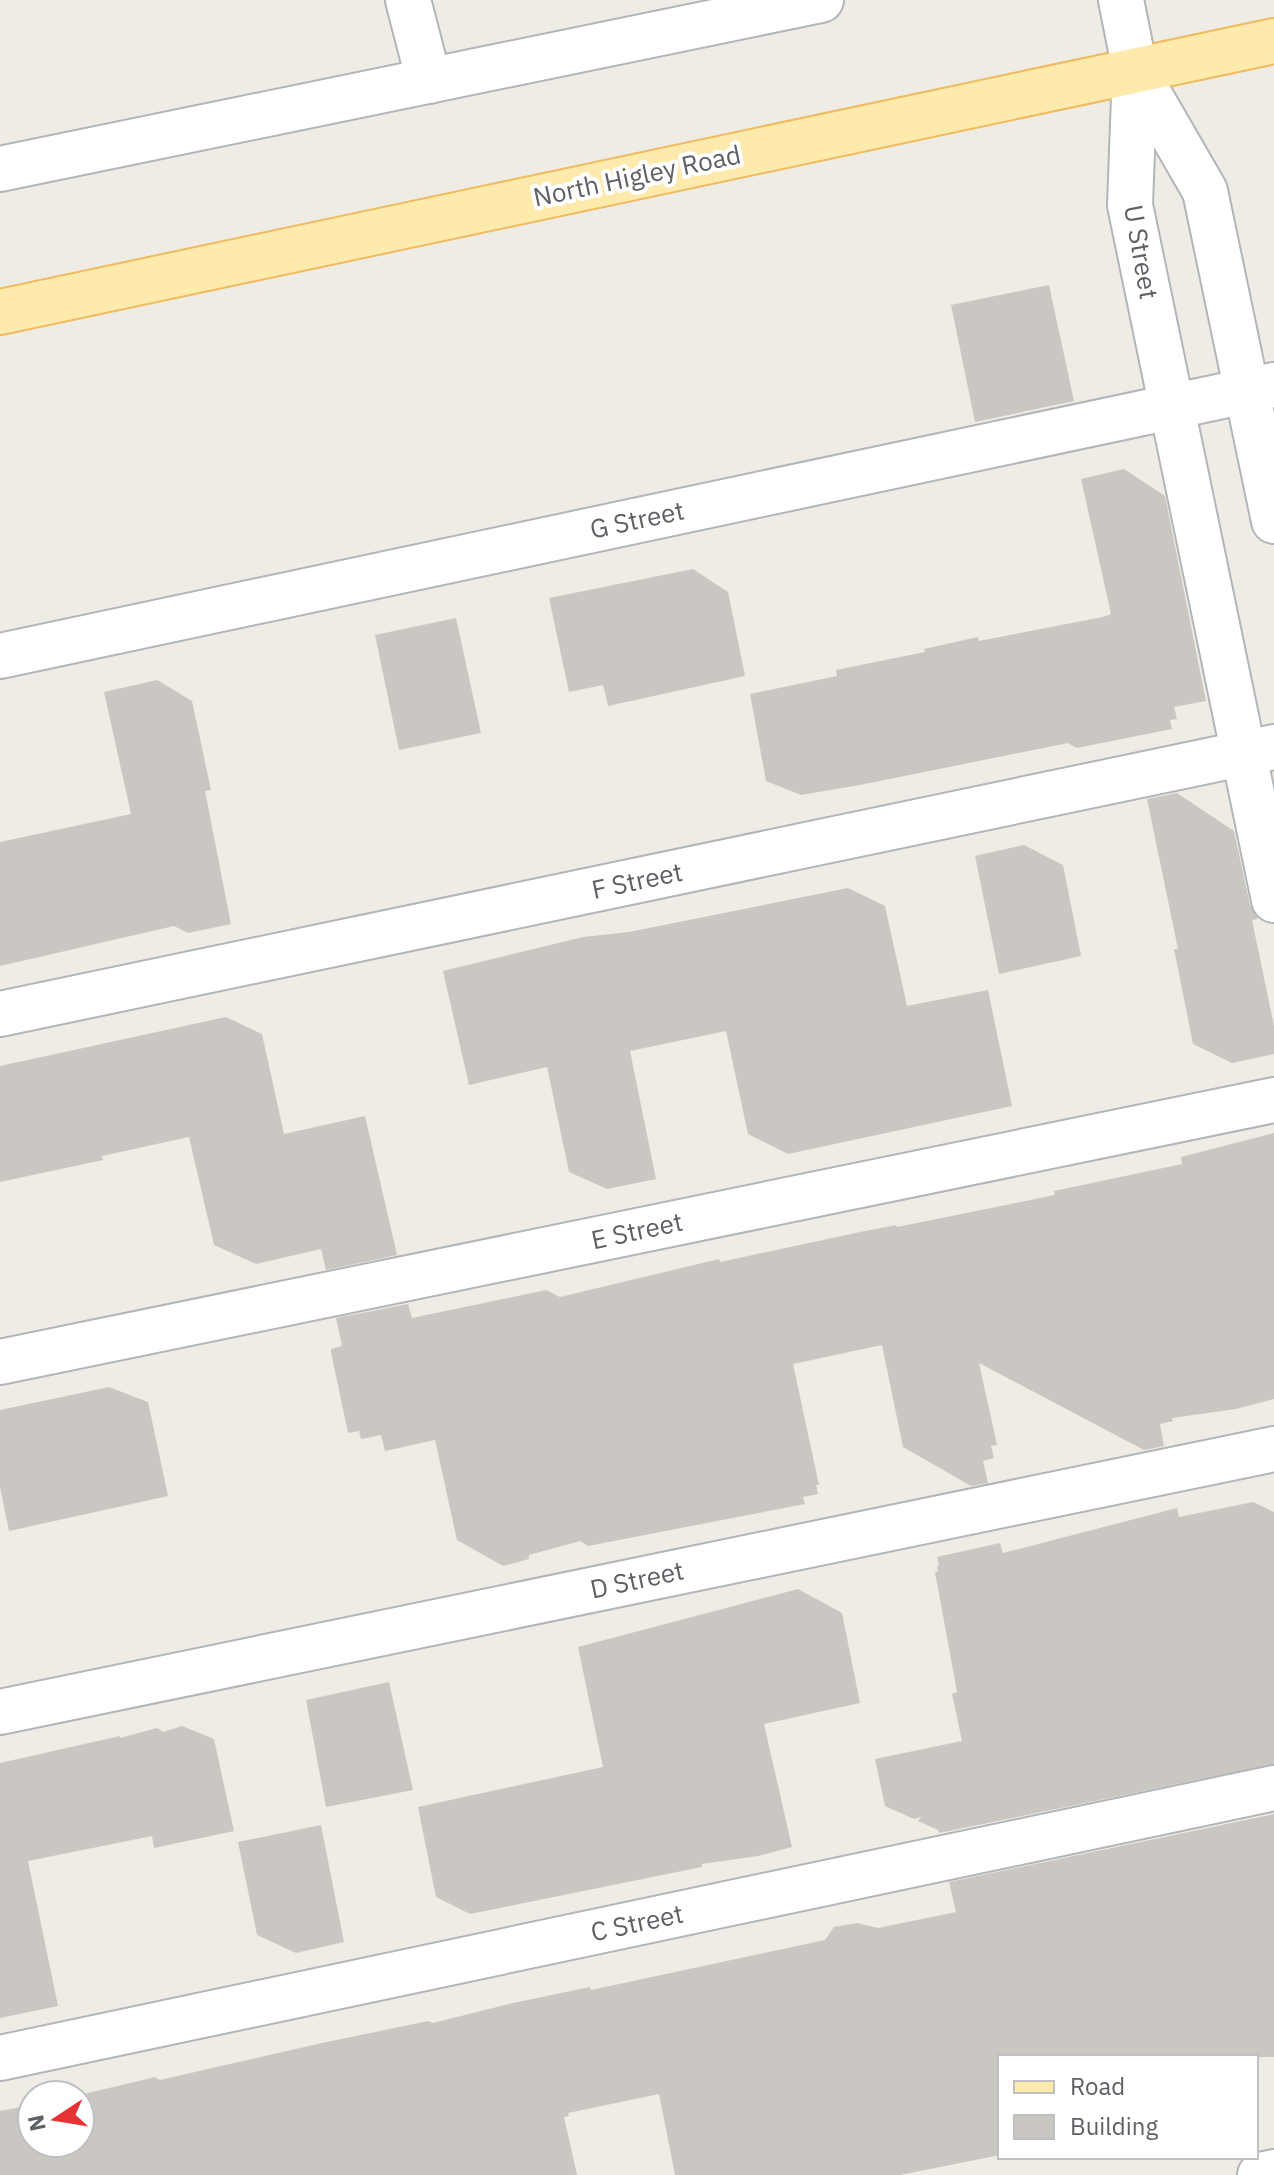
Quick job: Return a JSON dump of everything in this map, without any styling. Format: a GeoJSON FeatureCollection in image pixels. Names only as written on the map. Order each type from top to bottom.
{"type":"FeatureCollection","features":[{"type":"Feature","properties":{"kind":"main road","name":"North Higley Road"},"geometry":{"type":"LineString","coordinates":[[0,312],[1274,41]]}},
{"type":"Feature","properties":{"kind":"street"},"geometry":{"type":"LineString","coordinates":[[408,0],[429,81]]}},
{"type":"Feature","properties":{"kind":"street"},"geometry":{"type":"LineString","coordinates":[[0,169],[821,0]]}},
{"type":"Feature","properties":{"kind":"street"},"geometry":{"type":"LineString","coordinates":[[1121,0],[1135,70],[1205,191],[1260,388],[1274,521]]}},
{"type":"Feature","properties":{"kind":"street","name":"U Street"},"geometry":{"type":"LineString","coordinates":[[1135,70],[1130,205],[1171,405],[1259,750],[1274,900]]}},
{"type":"Feature","properties":{"kind":"street","name":"G Street"},"geometry":{"type":"LineString","coordinates":[[0,656],[1260,388]]}},
{"type":"Feature","properties":{"kind":"street","name":"F Street"},"geometry":{"type":"LineString","coordinates":[[0,1014],[1259,750]]}},
{"type":"Feature","properties":{"kind":"street","name":"E Street"},"geometry":{"type":"LineString","coordinates":[[0,1362],[1274,1100]]}},
{"type":"Feature","properties":{"kind":"street","name":"D Street"},"geometry":{"type":"LineString","coordinates":[[0,1712],[1274,1449]]}},
{"type":"Feature","properties":{"kind":"street","name":"C Street"},"geometry":{"type":"LineString","coordinates":[[0,2058],[1274,1788]]}},
{"type":"Feature","properties":{"kind":"street"},"geometry":{"type":"LineString","coordinates":[[1260,2175],[1274,2172]]}},
{"type":"Feature","properties":{"kind":"building"},"geometry":{"type":"Polygon","coordinates":[[[1049,285],[1074,401],[975,422],[951,305],[1049,285]]]}},
{"type":"Feature","properties":{"kind":"building"},"geometry":{"type":"Polygon","coordinates":[[[1124,469],[1165,496],[1206,701],[1174,707],[1177,719],[1170,720],[1172,729],[1077,748],[1068,743],[801,795],[766,781],[750,694],[837,676],[836,670],[925,652],[924,649],[978,637],[979,641],[1111,614],[1081,479],[1124,469]]]}},
{"type":"Feature","properties":{"kind":"building"},"geometry":{"type":"Polygon","coordinates":[[[693,569],[728,592],[745,676],[608,706],[603,685],[569,692],[549,598],[693,569]]]}},
{"type":"Feature","properties":{"kind":"building"},"geometry":{"type":"Polygon","coordinates":[[[456,618],[481,733],[399,750],[375,635],[456,618]]]}},
{"type":"Feature","properties":{"kind":"building"},"geometry":{"type":"Polygon","coordinates":[[[157,680],[192,701],[211,790],[205,791],[231,924],[188,933],[174,926],[0,966],[0,842],[131,814],[104,692],[157,680]]]}},
{"type":"Feature","properties":{"kind":"building"},"geometry":{"type":"Polygon","coordinates":[[[1177,793],[1234,831],[1250,905],[1258,919],[1252,920],[1274,1026],[1274,1054],[1232,1063],[1193,1044],[1174,949],[1178,949],[1147,799],[1177,793]]]}},
{"type":"Feature","properties":{"kind":"building"},"geometry":{"type":"Polygon","coordinates":[[[1024,845],[1063,865],[1081,956],[999,974],[975,856],[1024,845]]]}},
{"type":"Feature","properties":{"kind":"building"},"geometry":{"type":"Polygon","coordinates":[[[848,888],[885,906],[907,1006],[988,990],[1012,1106],[788,1154],[748,1134],[726,1031],[630,1051],[656,1179],[607,1189],[569,1172],[547,1067],[469,1085],[443,971],[583,937],[629,932],[848,888]]]}},
{"type":"Feature","properties":{"kind":"building"},"geometry":{"type":"Polygon","coordinates":[[[226,1017],[262,1034],[284,1134],[365,1116],[397,1255],[326,1270],[321,1249],[256,1264],[214,1245],[189,1137],[102,1156],[103,1160],[0,1182],[0,1066],[226,1017]]]}},
{"type":"Feature","properties":{"kind":"building"},"geometry":{"type":"Polygon","coordinates":[[[1274,1133],[1274,1399],[1236,1409],[1172,1418],[1173,1421],[1160,1424],[1164,1446],[1144,1450],[979,1363],[997,1445],[991,1446],[994,1458],[983,1461],[988,1483],[971,1486],[903,1447],[882,1345],[793,1364],[819,1485],[816,1485],[818,1494],[803,1497],[805,1504],[588,1546],[580,1541],[529,1555],[529,1559],[503,1566],[457,1540],[435,1440],[385,1451],[381,1435],[361,1439],[359,1431],[348,1433],[331,1352],[331,1349],[342,1346],[336,1318],[408,1304],[412,1318],[546,1290],[560,1297],[719,1259],[720,1262],[1055,1195],[1054,1191],[1182,1164],[1181,1157],[1274,1133]]]}},
{"type":"Feature","properties":{"kind":"building"},"geometry":{"type":"Polygon","coordinates":[[[109,1387],[148,1402],[168,1496],[9,1531],[0,1487],[0,1410],[109,1387]]]}},
{"type":"Feature","properties":{"kind":"building"},"geometry":{"type":"Polygon","coordinates":[[[1253,1502],[1274,1512],[1274,1764],[939,1833],[918,1821],[921,1817],[914,1819],[885,1806],[875,1759],[962,1741],[952,1694],[957,1692],[935,1572],[939,1566],[937,1557],[1000,1543],[1003,1553],[1177,1508],[1179,1517],[1253,1502]]]}},
{"type":"Feature","properties":{"kind":"building"},"geometry":{"type":"Polygon","coordinates":[[[798,1589],[842,1613],[860,1703],[764,1724],[792,1847],[470,1914],[436,1897],[418,1807],[603,1767],[578,1647],[798,1589]]]}},
{"type":"Feature","properties":{"kind":"building"},"geometry":{"type":"Polygon","coordinates":[[[389,1682],[413,1790],[326,1807],[306,1700],[389,1682]]]}},
{"type":"Feature","properties":{"kind":"building"},"geometry":{"type":"Polygon","coordinates":[[[182,1726],[214,1739],[234,1831],[154,1848],[152,1836],[28,1861],[58,2006],[0,2018],[0,1763],[157,1728],[163,1732],[182,1726]]]}},
{"type":"Feature","properties":{"kind":"building"},"geometry":{"type":"Polygon","coordinates":[[[1274,1814],[1274,2057],[998,2055],[998,2155],[900,2175],[675,2175],[659,2094],[568,2113],[569,2116],[564,2117],[577,2175],[0,2175],[0,2111],[16,2108],[16,2159],[96,2159],[96,2091],[825,1940],[834,1927],[857,1923],[878,1928],[956,1912],[949,1882],[1274,1814]]]}},
{"type":"Feature","properties":{"kind":"building"},"geometry":{"type":"Polygon","coordinates":[[[321,1825],[344,1942],[296,1953],[257,1935],[238,1842],[321,1825]]]}}]}
